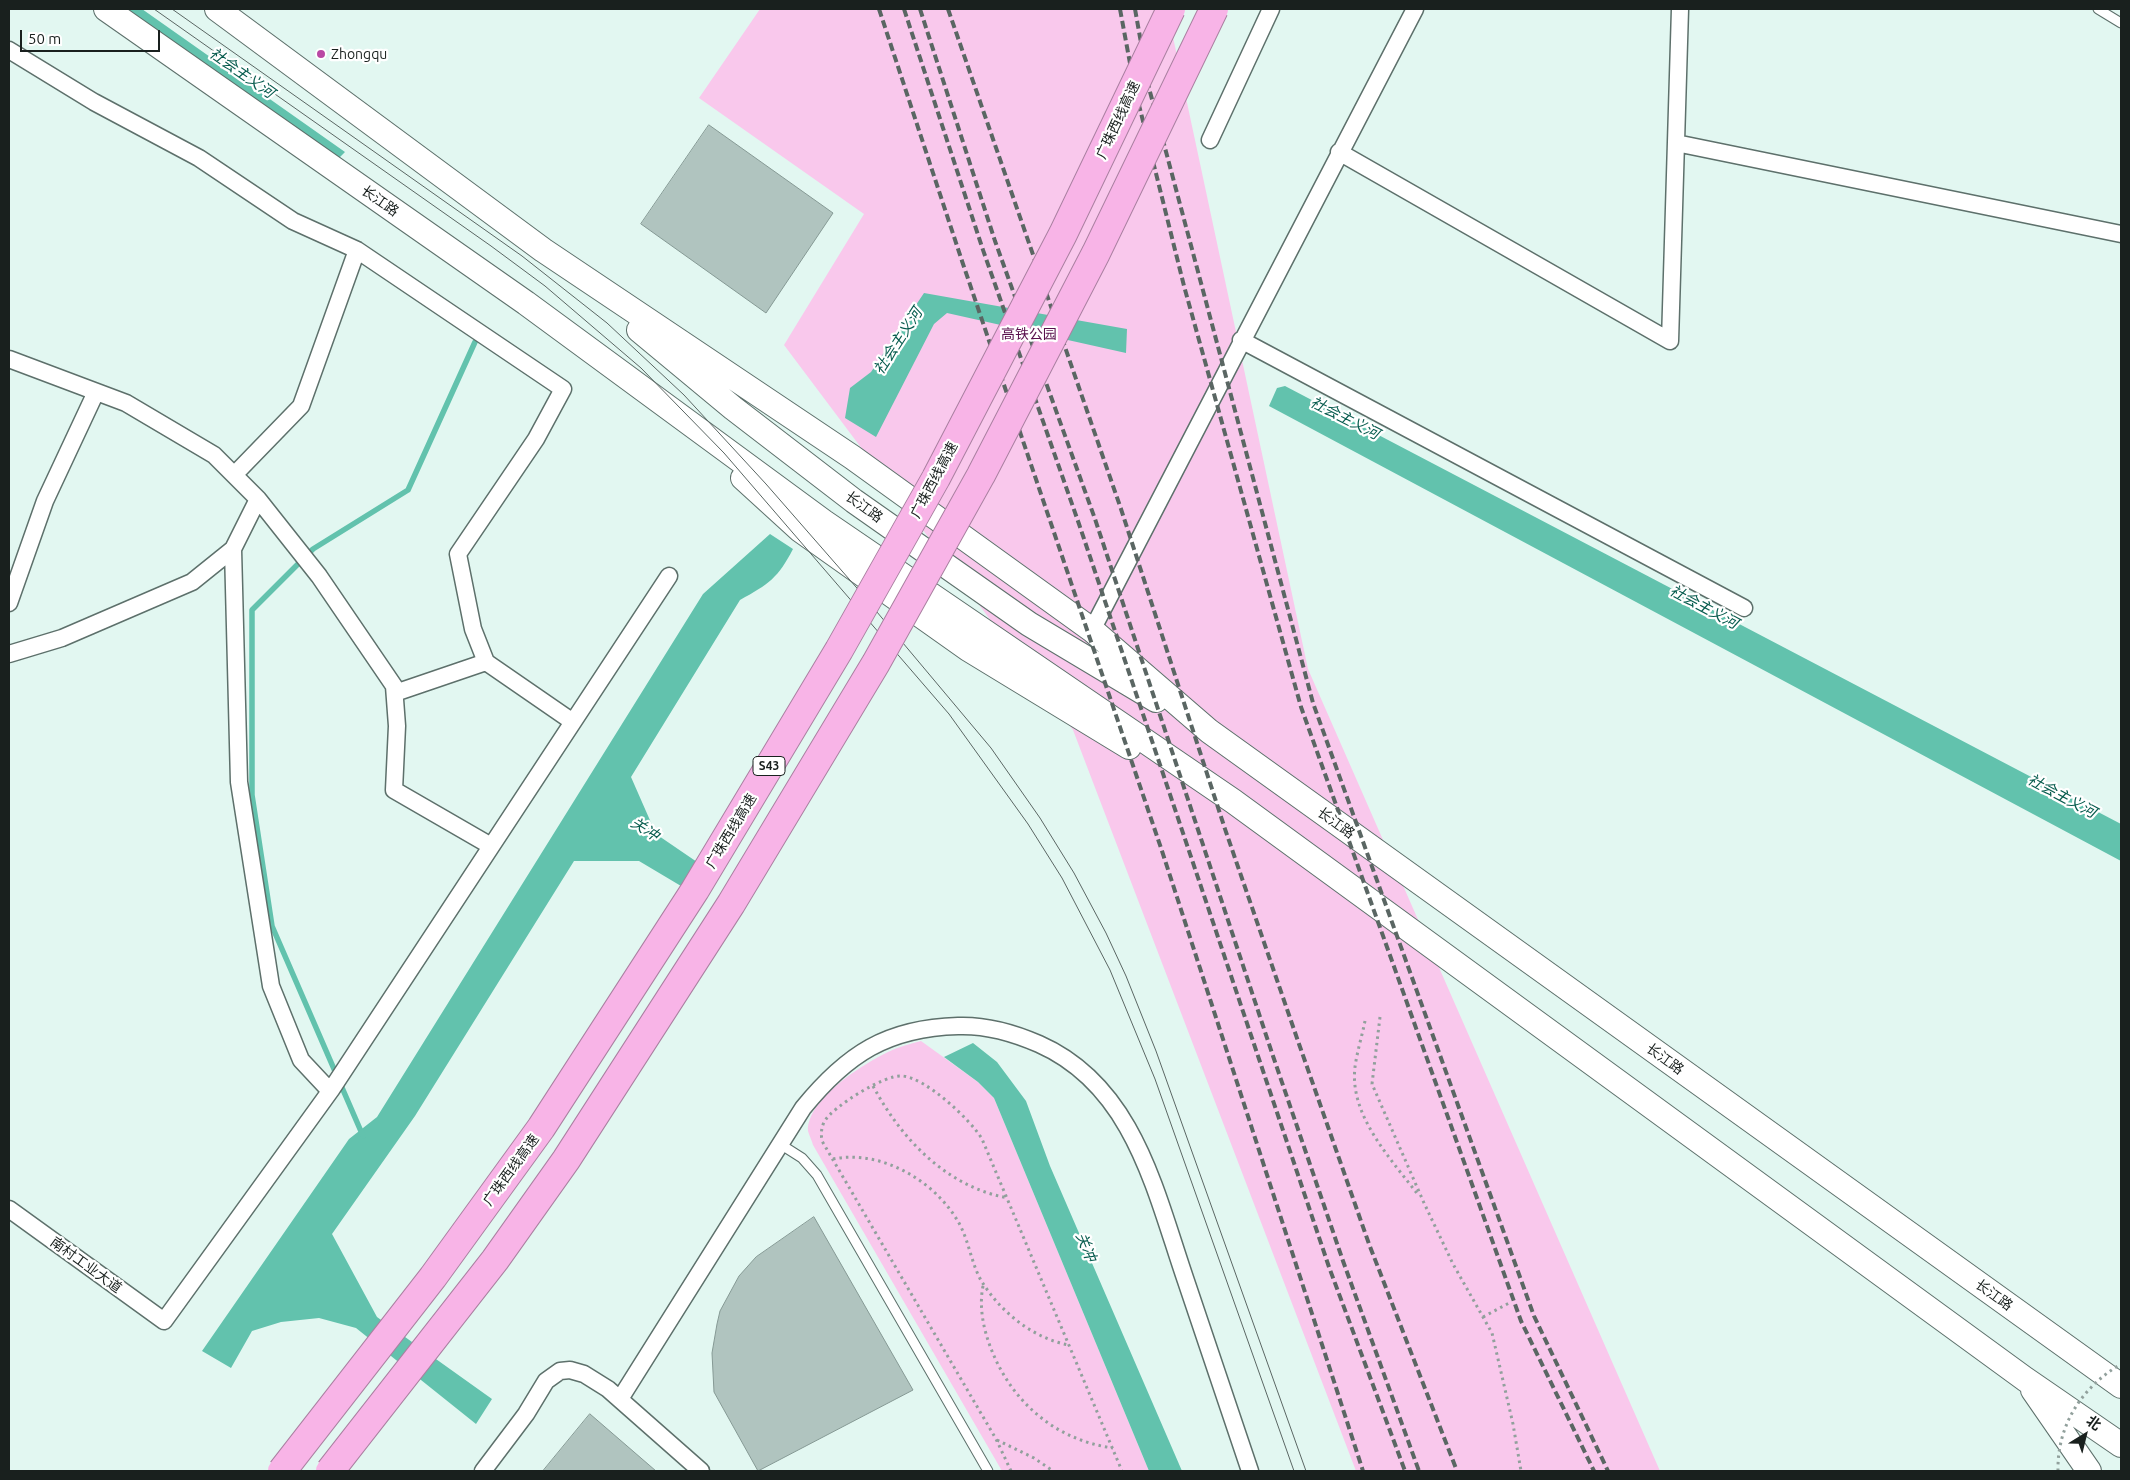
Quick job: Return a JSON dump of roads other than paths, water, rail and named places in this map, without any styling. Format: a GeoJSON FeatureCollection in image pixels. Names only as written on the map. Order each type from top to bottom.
{"type":"FeatureCollection","features":[{"type":"Feature","properties":{"kind":"highway","name":"广珠西线高速"},"geometry":{"type":"LineString","coordinates":[[282,1471],[433,1276],[541,1128],[700,881],[839,650],[936,478],[1063,234],[1171,9]]}},
{"type":"Feature","properties":{"kind":"highway","name":"S43"},"geometry":{"type":"LineString","coordinates":[[330,1471],[495,1260],[560,1168],[635,1056],[746,879],[876,663],[981,475],[1096,253],[1214,9]]}},
{"type":"Feature","properties":{"kind":"main road","name":"长江路"},"geometry":{"type":"LineString","coordinates":[[106,9],[526,303],[824,522],[1233,801],[2025,1379],[2121,1445]]}},
{"type":"Feature","properties":{"kind":"main road","name":"长江路"},"geometry":{"type":"LineString","coordinates":[[217,9],[543,250],[852,456],[1092,630],[1209,731]]}},
{"type":"Feature","properties":{"kind":"main road","name":"长江路"},"geometry":{"type":"LineString","coordinates":[[543,250],[733,408],[854,501],[1029,624],[1209,731],[2121,1386]]}},
{"type":"Feature","properties":{"kind":"main road"},"geometry":{"type":"LineString","coordinates":[[2086,1361],[2121,1364]]}},
{"type":"Feature","properties":{"kind":"main road"},"geometry":{"type":"LineString","coordinates":[[2025,1379],[2089,1471]]}},
{"type":"Feature","properties":{"kind":"street"},"geometry":{"type":"LineString","coordinates":[[1210,140],[1271,9]]}},
{"type":"Feature","properties":{"kind":"street"},"geometry":{"type":"LineString","coordinates":[[1092,630],[1415,9]]}},
{"type":"Feature","properties":{"kind":"street"},"geometry":{"type":"LineString","coordinates":[[1340,152],[1670,341],[1680,9]]}},
{"type":"Feature","properties":{"kind":"street"},"geometry":{"type":"LineString","coordinates":[[9,50],[94,102],[199,158],[294,221],[357,250],[563,389],[536,438],[458,554],[473,629],[486,662],[573,722]]}},
{"type":"Feature","properties":{"kind":"street"},"geometry":{"type":"LineString","coordinates":[[1676,142],[2121,234]]}},
{"type":"Feature","properties":{"kind":"street"},"geometry":{"type":"LineString","coordinates":[[235,474],[301,406],[357,250]]}},
{"type":"Feature","properties":{"kind":"street"},"geometry":{"type":"LineString","coordinates":[[1242,340],[1744,608]]}},
{"type":"Feature","properties":{"kind":"street"},"geometry":{"type":"LineString","coordinates":[[9,359],[126,403],[214,455],[235,474],[290,537],[375,656],[394,686],[397,726],[394,790],[491,846]]}},
{"type":"Feature","properties":{"kind":"street"},"geometry":{"type":"LineString","coordinates":[[9,603],[45,501],[96,392]]}},
{"type":"Feature","properties":{"kind":"street"},"geometry":{"type":"LineString","coordinates":[[9,654],[62,638],[192,582],[233,549],[258,499]]}},
{"type":"Feature","properties":{"kind":"street"},"geometry":{"type":"LineString","coordinates":[[233,549],[239,782],[271,986],[301,1060],[330,1090],[669,576]]}},
{"type":"Feature","properties":{"kind":"street"},"geometry":{"type":"LineString","coordinates":[[395,693],[486,662]]}},
{"type":"Feature","properties":{"kind":"street"},"geometry":{"type":"LineString","coordinates":[[620,1399],[803,1108],[844,1064],[872,1046],[904,1033],[934,1027],[968,1026],[998,1030],[1029,1039],[1054,1050],[1077,1066],[1100,1087],[1118,1109],[1145,1161],[1250,1471]]}},
{"type":"Feature","properties":{"kind":"street","name":"南村工业大道"},"geometry":{"type":"LineString","coordinates":[[9,1209],[164,1320],[330,1090]]}},
{"type":"Feature","properties":{"kind":"street"},"geometry":{"type":"LineString","coordinates":[[483,1471],[526,1414],[546,1382],[560,1371],[570,1370],[584,1374],[620,1399],[701,1471]]}},
{"type":"Feature","properties":{"kind":"lane"},"geometry":{"type":"LineString","coordinates":[[2098,9],[2121,22]]}},
{"type":"Feature","properties":{"kind":"lane"},"geometry":{"type":"LineString","coordinates":[[780,1144],[802,1158],[817,1175],[988,1471]]}},
{"type":"Feature","properties":{"kind":"water"},"geometry":{"type":"Polygon","coordinates":[[[117,9],[142,9],[345,152],[336,161],[117,9]]]}},
{"type":"Feature","properties":{"kind":"water","name":"社会主义河"},"geometry":{"type":"Polygon","coordinates":[[[924,293],[1127,329],[1126,353],[947,313],[934,324],[876,437],[845,418],[850,388],[871,372],[924,293]]]}},
{"type":"Feature","properties":{"kind":"water","name":"社会主义河"},"geometry":{"type":"Polygon","coordinates":[[[1285,386],[2121,824],[2121,861],[1269,406],[1277,388],[1285,386]]]}},
{"type":"Feature","properties":{"kind":"water","name":"关冲"},"geometry":{"type":"Polygon","coordinates":[[[770,534],[793,549],[788,559],[772,579],[740,600],[631,777],[656,834],[697,862],[681,886],[639,861],[574,861],[415,1116],[332,1234],[377,1317],[492,1399],[476,1424],[356,1328],[319,1318],[281,1322],[252,1331],[231,1368],[202,1351],[349,1139],[377,1117],[703,594],[770,534]]]}},
{"type":"Feature","properties":{"kind":"water"},"geometry":{"type":"Polygon","coordinates":[[[973,1043],[997,1062],[1026,1101],[1050,1166],[1182,1471],[1149,1471],[994,1098],[978,1082],[944,1057],[973,1043]]]}},
{"type":"Feature","properties":{"kind":"waterway"},"geometry":{"type":"LineString","coordinates":[[363,1136],[272,926],[252,795],[252,610],[313,549],[408,490],[475,342]]}},
{"type":"Feature","properties":{"kind":"tram line"},"geometry":{"type":"LineString","coordinates":[[154,9],[491,246],[545,286],[641,368],[724,453],[949,714],[1028,824],[1062,878],[1110,970],[1155,1079],[1294,1471]]}},
{"type":"Feature","properties":{"kind":"tram line"},"geometry":{"type":"LineString","coordinates":[[172,9],[522,256],[607,323],[684,395],[766,484],[856,587],[991,748],[1040,818],[1074,873],[1106,933],[1126,976],[1156,1051],[1306,1471]]}},
{"type":"Feature","properties":{"kind":"railway"},"geometry":{"type":"LineString","coordinates":[[879,9],[962,261],[1162,851],[1363,1471]]}},
{"type":"Feature","properties":{"kind":"railway"},"geometry":{"type":"LineString","coordinates":[[904,9],[983,250],[1079,524],[1329,1267],[1405,1471]]}},
{"type":"Feature","properties":{"kind":"railway"},"geometry":{"type":"LineString","coordinates":[[920,9],[995,241],[1095,519],[1273,1056],[1343,1261],[1419,1471]]}},
{"type":"Feature","properties":{"kind":"railway"},"geometry":{"type":"LineString","coordinates":[[948,9],[1121,509],[1225,829],[1299,1044],[1369,1244],[1457,1471]]}},
{"type":"Feature","properties":{"kind":"railway"},"geometry":{"type":"LineString","coordinates":[[1120,9],[1134,85],[1184,286],[1301,707],[1521,1321],[1594,1471]]}},
{"type":"Feature","properties":{"kind":"railway"},"geometry":{"type":"LineString","coordinates":[[1135,9],[1149,88],[1313,703],[1534,1316],[1608,1471]]}},
{"type":"Feature","properties":{"kind":"place","name":"Zhongqu"},"geometry":{"type":"Point","coordinates":[321,54]}},
{"type":"Feature","properties":{"kind":"park label","name":"高铁公园"},"geometry":{"type":"Point","coordinates":[1029,334]}}]}
